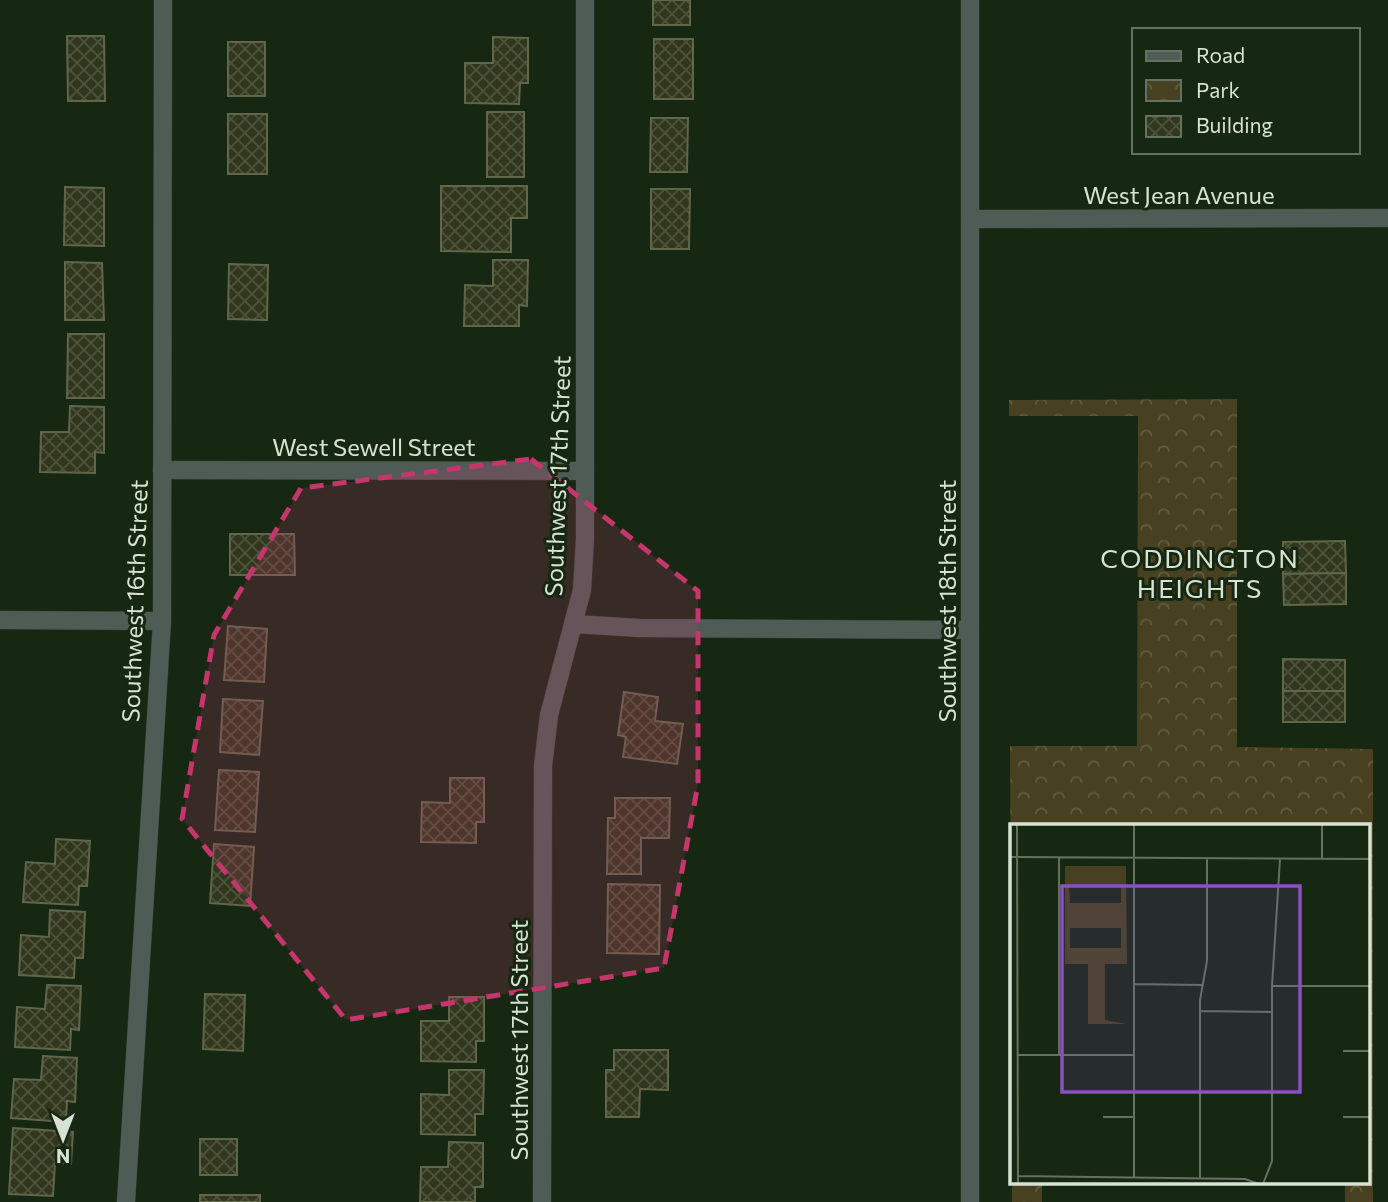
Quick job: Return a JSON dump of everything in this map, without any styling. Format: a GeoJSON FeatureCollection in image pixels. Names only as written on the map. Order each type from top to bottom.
{"type":"FeatureCollection","features":[{"type":"Feature","properties":{"kind":"street","name":"Southwest 16th Street"},"geometry":{"type":"LineString","coordinates":[[127,1202],[162,621],[163,0]]}},
{"type":"Feature","properties":{"kind":"street","name":"Southwest 17th Street"},"geometry":{"type":"LineString","coordinates":[[542,1202],[542,766],[549,715],[582,590],[585,471],[585,0]]}},
{"type":"Feature","properties":{"kind":"street","name":"Southwest 18th Street"},"geometry":{"type":"LineString","coordinates":[[970,0],[971,1202]]}},
{"type":"Feature","properties":{"kind":"street","name":"West Jean Avenue"},"geometry":{"type":"LineString","coordinates":[[970,219],[1388,218]]}},
{"type":"Feature","properties":{"kind":"street","name":"West Sewell Street"},"geometry":{"type":"LineString","coordinates":[[162,470],[585,471]]}},
{"type":"Feature","properties":{"kind":"street"},"geometry":{"type":"LineString","coordinates":[[0,620],[162,621]]}},
{"type":"Feature","properties":{"kind":"street"},"geometry":{"type":"LineString","coordinates":[[574,624],[639,628],[971,630]]}},
{"type":"Feature","properties":{"kind":"highlighted area"},"geometry":{"type":"Polygon","coordinates":[[[531,459],[698,591],[698,784],[664,968],[346,1020],[182,819],[214,635],[301,488],[531,459]]]}},
{"type":"Feature","properties":{"kind":"green space"},"geometry":{"type":"Polygon","coordinates":[[[1237,399],[1237,747],[1373,749],[1373,1202],[1345,1202],[1345,1184],[1370,1184],[1370,824],[1010,824],[1010,746],[1137,746],[1138,416],[1009,416],[1009,400],[1237,399]]]}},
{"type":"Feature","properties":{"kind":"green space"},"geometry":{"type":"Polygon","coordinates":[[[1012,1184],[1042,1184],[1042,1202],[1012,1202],[1012,1184]]]}},
{"type":"Feature","properties":{"kind":"building"},"geometry":{"type":"Polygon","coordinates":[[[653,0],[690,0],[690,25],[653,25],[653,0]]]}},
{"type":"Feature","properties":{"kind":"building"},"geometry":{"type":"Polygon","coordinates":[[[67,36],[104,36],[105,101],[68,101],[67,36]]]}},
{"type":"Feature","properties":{"kind":"building"},"geometry":{"type":"Polygon","coordinates":[[[493,37],[528,38],[528,83],[520,83],[519,104],[465,103],[465,63],[493,63],[493,37]]]}},
{"type":"Feature","properties":{"kind":"building"},"geometry":{"type":"Polygon","coordinates":[[[654,39],[693,39],[693,99],[654,99],[654,39]]]}},
{"type":"Feature","properties":{"kind":"building"},"geometry":{"type":"Polygon","coordinates":[[[228,42],[265,42],[265,96],[228,96],[228,42]]]}},
{"type":"Feature","properties":{"kind":"building"},"geometry":{"type":"Polygon","coordinates":[[[487,112],[524,112],[524,177],[487,177],[487,112]]]}},
{"type":"Feature","properties":{"kind":"building"},"geometry":{"type":"Polygon","coordinates":[[[228,114],[267,114],[267,174],[228,174],[228,114]]]}},
{"type":"Feature","properties":{"kind":"building"},"geometry":{"type":"Polygon","coordinates":[[[651,118],[688,118],[687,172],[650,172],[651,118]]]}},
{"type":"Feature","properties":{"kind":"building"},"geometry":{"type":"Polygon","coordinates":[[[441,186],[527,186],[527,218],[511,218],[511,252],[441,251],[441,186]]]}},
{"type":"Feature","properties":{"kind":"building"},"geometry":{"type":"Polygon","coordinates":[[[65,187],[104,188],[104,246],[64,245],[65,187]]]}},
{"type":"Feature","properties":{"kind":"building"},"geometry":{"type":"Polygon","coordinates":[[[651,189],[690,189],[689,249],[651,249],[651,189]]]}},
{"type":"Feature","properties":{"kind":"building"},"geometry":{"type":"Polygon","coordinates":[[[493,260],[528,260],[527,306],[519,305],[519,326],[464,326],[465,285],[493,286],[493,260]]]}},
{"type":"Feature","properties":{"kind":"building"},"geometry":{"type":"Polygon","coordinates":[[[65,262],[102,263],[104,320],[65,320],[65,262]]]}},
{"type":"Feature","properties":{"kind":"building"},"geometry":{"type":"Polygon","coordinates":[[[229,264],[268,265],[267,320],[228,319],[229,264]]]}},
{"type":"Feature","properties":{"kind":"building"},"geometry":{"type":"Polygon","coordinates":[[[68,334],[104,334],[104,398],[67,398],[68,334]]]}},
{"type":"Feature","properties":{"kind":"building"},"geometry":{"type":"Polygon","coordinates":[[[70,406],[104,407],[104,453],[95,452],[95,473],[40,472],[41,432],[69,432],[70,406]]]}},
{"type":"Feature","properties":{"kind":"building"},"geometry":{"type":"Polygon","coordinates":[[[230,534],[294,534],[295,575],[230,575],[230,534]]]}},
{"type":"Feature","properties":{"kind":"building"},"geometry":{"type":"Polygon","coordinates":[[[1345,541],[1346,573],[1283,574],[1283,542],[1345,541]]]}},
{"type":"Feature","properties":{"kind":"building"},"geometry":{"type":"Polygon","coordinates":[[[1346,573],[1346,604],[1284,605],[1283,574],[1346,573]]]}},
{"type":"Feature","properties":{"kind":"building"},"geometry":{"type":"Polygon","coordinates":[[[228,626],[267,629],[264,682],[224,680],[228,626]]]}},
{"type":"Feature","properties":{"kind":"building"},"geometry":{"type":"Polygon","coordinates":[[[1283,659],[1345,660],[1345,691],[1283,691],[1283,659]]]}},
{"type":"Feature","properties":{"kind":"building"},"geometry":{"type":"Polygon","coordinates":[[[1283,691],[1345,691],[1345,722],[1283,722],[1283,691]]]}},
{"type":"Feature","properties":{"kind":"building"},"geometry":{"type":"Polygon","coordinates":[[[624,692],[658,697],[655,721],[683,724],[677,764],[623,757],[626,737],[618,735],[624,692]]]}},
{"type":"Feature","properties":{"kind":"building"},"geometry":{"type":"Polygon","coordinates":[[[223,699],[263,701],[259,755],[220,752],[223,699]]]}},
{"type":"Feature","properties":{"kind":"building"},"geometry":{"type":"Polygon","coordinates":[[[219,770],[259,772],[255,832],[215,830],[219,770]]]}},
{"type":"Feature","properties":{"kind":"building"},"geometry":{"type":"Polygon","coordinates":[[[450,778],[484,778],[484,822],[476,822],[476,843],[421,842],[422,802],[450,803],[450,778]]]}},
{"type":"Feature","properties":{"kind":"building"},"geometry":{"type":"Polygon","coordinates":[[[615,798],[670,798],[669,838],[641,838],[641,874],[607,874],[608,818],[615,818],[615,798]]]}},
{"type":"Feature","properties":{"kind":"building"},"geometry":{"type":"Polygon","coordinates":[[[56,839],[90,841],[87,886],[79,886],[78,905],[23,902],[26,862],[55,864],[56,839]]]}},
{"type":"Feature","properties":{"kind":"building"},"geometry":{"type":"Polygon","coordinates":[[[214,844],[254,847],[250,906],[210,903],[214,844]]]}},
{"type":"Feature","properties":{"kind":"building"},"geometry":{"type":"Polygon","coordinates":[[[608,884],[660,885],[659,954],[607,953],[608,884]]]}},
{"type":"Feature","properties":{"kind":"building"},"geometry":{"type":"Polygon","coordinates":[[[50,910],[85,912],[83,958],[75,958],[74,978],[19,975],[21,935],[49,937],[50,910]]]}},
{"type":"Feature","properties":{"kind":"building"},"geometry":{"type":"Polygon","coordinates":[[[47,985],[81,986],[79,1030],[71,1029],[70,1050],[15,1047],[17,1007],[45,1009],[47,985]]]}},
{"type":"Feature","properties":{"kind":"building"},"geometry":{"type":"Polygon","coordinates":[[[205,994],[245,995],[243,1051],[203,1049],[205,994]]]}},
{"type":"Feature","properties":{"kind":"building"},"geometry":{"type":"Polygon","coordinates":[[[449,997],[484,997],[484,1041],[476,1041],[476,1062],[421,1061],[421,1021],[449,1021],[449,997]]]}},
{"type":"Feature","properties":{"kind":"building"},"geometry":{"type":"Polygon","coordinates":[[[614,1050],[668,1050],[668,1090],[640,1089],[639,1117],[606,1117],[606,1070],[614,1070],[614,1050]]]}},
{"type":"Feature","properties":{"kind":"building"},"geometry":{"type":"Polygon","coordinates":[[[43,1056],[77,1058],[75,1102],[67,1101],[66,1122],[11,1118],[14,1079],[41,1080],[43,1056]]]}},
{"type":"Feature","properties":{"kind":"building"},"geometry":{"type":"Polygon","coordinates":[[[449,1070],[484,1070],[483,1114],[475,1114],[475,1135],[421,1134],[421,1094],[449,1095],[449,1070]]]}},
{"type":"Feature","properties":{"kind":"building"},"geometry":{"type":"Polygon","coordinates":[[[13,1128],[73,1132],[71,1164],[55,1163],[53,1196],[9,1194],[13,1128]]]}},
{"type":"Feature","properties":{"kind":"building"},"geometry":{"type":"Polygon","coordinates":[[[200,1139],[237,1139],[237,1175],[200,1175],[200,1139]]]}},
{"type":"Feature","properties":{"kind":"building"},"geometry":{"type":"Polygon","coordinates":[[[449,1142],[483,1143],[483,1187],[475,1187],[475,1202],[420,1202],[421,1167],[448,1167],[449,1142]]]}},
{"type":"Feature","properties":{"kind":"building"},"geometry":{"type":"Polygon","coordinates":[[[200,1195],[260,1195],[260,1202],[200,1202],[200,1195]]]}},
{"type":"Feature","properties":{"kind":"district","name":"CODDINGTON HEIGHTS"},"geometry":{"type":"Point","coordinates":[1200,572]}}]}
